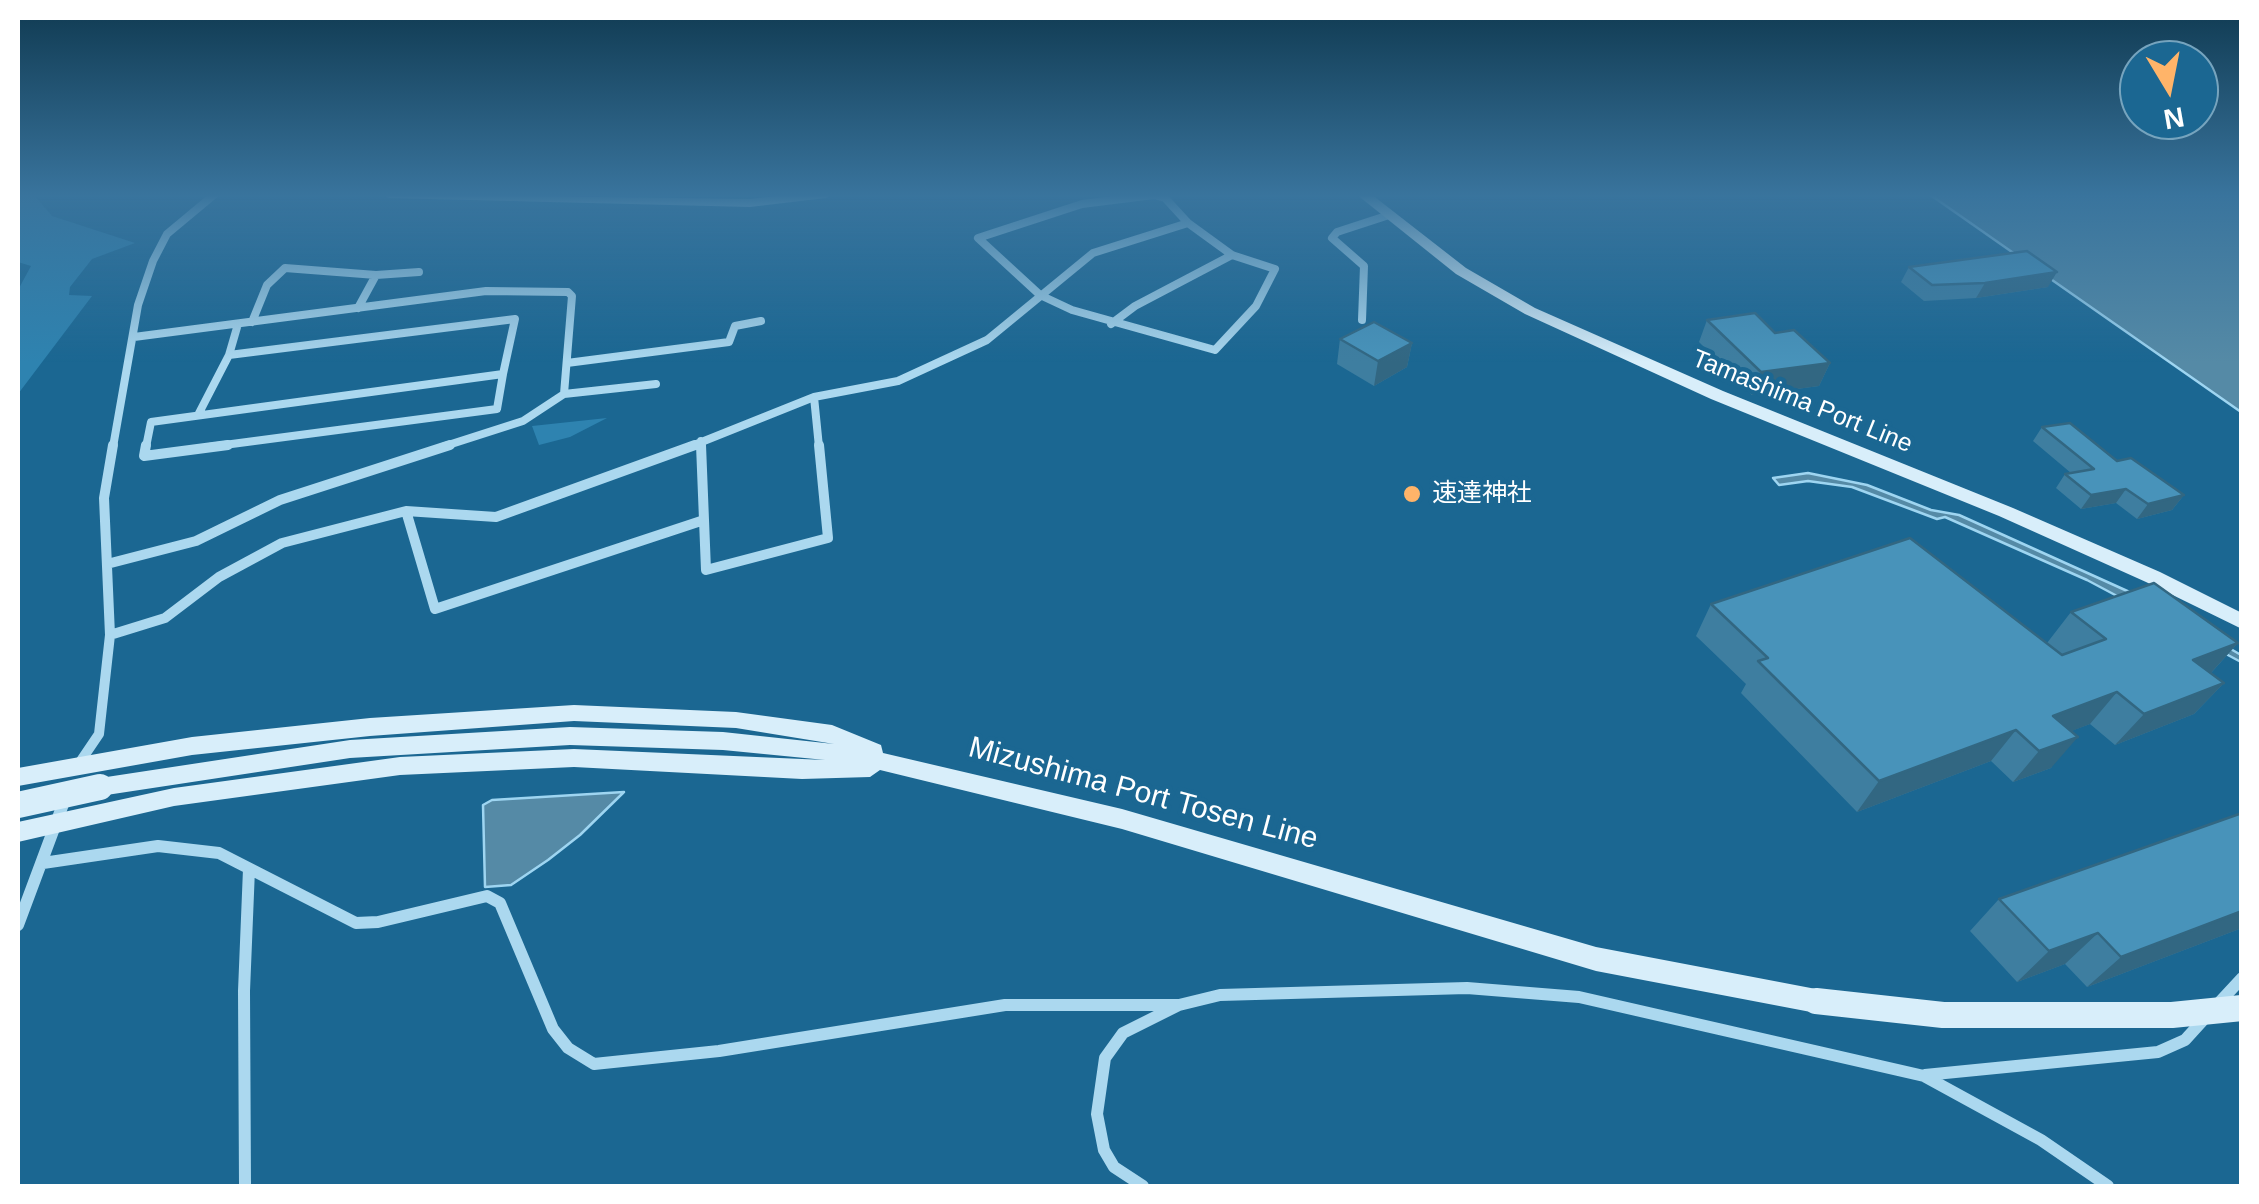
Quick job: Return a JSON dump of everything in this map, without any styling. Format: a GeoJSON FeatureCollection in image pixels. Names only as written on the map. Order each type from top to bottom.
{"type":"FeatureCollection","features":[{"type":"Feature","properties":{"kind":"main road","name":"Tamashima Port Line"},"geometry":{"type":"LineString","coordinates":[[1433,250],[1530,311],[1602,346],[2006,512],[2242,622]]}},
{"type":"Feature","properties":{"kind":"main road"},"geometry":{"type":"LineString","coordinates":[[18,776],[192,746],[574,714],[736,720],[832,734],[912,767]]}},
{"type":"Feature","properties":{"kind":"main road","name":"Mizushima Port Tosen Line"},"geometry":{"type":"LineString","coordinates":[[18,805],[100,787],[350,749],[570,736],[723,741],[817,750],[912,767],[1288,865],[1596,959],[1816,1001],[1943,1015],[2172,1016],[2242,1008]]}},
{"type":"Feature","properties":{"kind":"main road"},"geometry":{"type":"LineString","coordinates":[[18,832],[174,797],[400,766],[574,758],[802,770],[912,767]]}},
{"type":"Feature","properties":{"kind":"street"},"geometry":{"type":"LineString","coordinates":[[18,924],[78,765],[99,734],[110,635],[104,498],[143,290],[160,250]]}},
{"type":"Feature","properties":{"kind":"street"},"geometry":{"type":"LineString","coordinates":[[991,250],[1040,294],[1110,324],[1216,350],[1256,306],[1274,269],[1225,250]]}},
{"type":"Feature","properties":{"kind":"street"},"geometry":{"type":"LineString","coordinates":[[110,635],[165,618],[220,577],[282,543],[406,511],[496,517],[620,475],[814,397],[898,381],[987,340],[1040,294],[1102,250]]}},
{"type":"Feature","properties":{"kind":"street"},"geometry":{"type":"LineString","coordinates":[[1346,250],[1364,266],[1362,320]]}},
{"type":"Feature","properties":{"kind":"street"},"geometry":{"type":"LineString","coordinates":[[1110,324],[1134,306],[1232,255]]}},
{"type":"Feature","properties":{"kind":"street"},"geometry":{"type":"LineString","coordinates":[[252,322],[267,285],[285,268],[376,275],[419,272]]}},
{"type":"Feature","properties":{"kind":"street"},"geometry":{"type":"LineString","coordinates":[[358,308],[376,275]]}},
{"type":"Feature","properties":{"kind":"street"},"geometry":{"type":"LineString","coordinates":[[134,337],[486,291],[568,292],[572,296],[564,394]]}},
{"type":"Feature","properties":{"kind":"street"},"geometry":{"type":"LineString","coordinates":[[229,355],[515,319],[497,409],[144,456],[151,422],[503,374]]}},
{"type":"Feature","properties":{"kind":"street"},"geometry":{"type":"LineString","coordinates":[[567,363],[728,342],[735,326],[761,321]]}},
{"type":"Feature","properties":{"kind":"street"},"geometry":{"type":"LineString","coordinates":[[198,415],[229,355],[238,324]]}},
{"type":"Feature","properties":{"kind":"street"},"geometry":{"type":"LineString","coordinates":[[107,564],[196,541],[280,500],[523,421],[564,394],[656,384]]}},
{"type":"Feature","properties":{"kind":"street"},"geometry":{"type":"LineString","coordinates":[[701,441],[706,570],[828,538],[814,397]]}},
{"type":"Feature","properties":{"kind":"street"},"geometry":{"type":"LineString","coordinates":[[406,511],[435,609],[704,520]]}},
{"type":"Feature","properties":{"kind":"street"},"geometry":{"type":"LineString","coordinates":[[44,863],[158,846],[219,853],[356,923],[378,922],[488,896],[500,903],[553,1030],[568,1048],[594,1064],[720,1051],[1005,1005],[1179,1005]]}},
{"type":"Feature","properties":{"kind":"street"},"geometry":{"type":"LineString","coordinates":[[244,1186],[248,868]]}},
{"type":"Feature","properties":{"kind":"street"},"geometry":{"type":"LineString","coordinates":[[1924,1076],[2158,1052],[2185,1040],[2242,978]]}},
{"type":"Feature","properties":{"kind":"street"},"geometry":{"type":"LineString","coordinates":[[1143,1186],[1114,1167],[1104,1150],[1097,1114],[1105,1058],[1123,1033],[1179,1005],[1220,995],[1392,988],[1466,988],[1578,997],[1924,1076],[2040,1140],[2108,1186]]}},
{"type":"Feature","properties":{"kind":"shaded area"},"geometry":{"type":"Polygon","coordinates":[[[18,250],[116,250],[92,259],[70,287],[69,295],[92,296],[18,394],[18,290],[31,266],[18,262],[18,250]]]}},
{"type":"Feature","properties":{"kind":"shaded area"},"geometry":{"type":"Polygon","coordinates":[[[2009,250],[2241,250],[2241,412],[2009,250]]]}},
{"type":"Feature","properties":{"kind":"shaded area"},"geometry":{"type":"Polygon","coordinates":[[[607,418],[570,437],[539,445],[532,426],[607,418]]]}},
{"type":"Feature","properties":{"kind":"shaded area"},"geometry":{"type":"Polygon","coordinates":[[[1808,473],[1867,485],[1931,510],[1959,515],[2145,599],[2241,655],[2241,662],[2087,580],[1945,517],[1937,519],[1852,487],[1808,481],[1779,485],[1773,478],[1808,473]]]}},
{"type":"Feature","properties":{"kind":"shaded area"},"geometry":{"type":"Polygon","coordinates":[[[624,792],[548,860],[511,885],[485,887],[483,805],[492,800],[624,792]]]}},
{"type":"Feature","properties":{"kind":"building"},"geometry":{"type":"Polygon","coordinates":[[[2027,251],[2057,272],[1985,283],[1932,285],[1909,267],[2027,251]]]}},
{"type":"Feature","properties":{"kind":"building"},"geometry":{"type":"Polygon","coordinates":[[[1755,313],[1775,333],[1794,330],[1830,363],[1761,372],[1707,320],[1755,313]]]}},
{"type":"Feature","properties":{"kind":"building"},"geometry":{"type":"Polygon","coordinates":[[[1374,322],[1412,343],[1378,361],[1340,339],[1374,322]]]}},
{"type":"Feature","properties":{"kind":"building"},"geometry":{"type":"Polygon","coordinates":[[[2070,423],[2117,461],[2131,458],[2184,495],[2148,504],[2126,489],[2091,495],[2065,474],[2094,469],[2042,427],[2070,423]]]}},
{"type":"Feature","properties":{"kind":"building"},"geometry":{"type":"Polygon","coordinates":[[[1910,538],[2062,655],[2106,639],[2071,612],[2154,583],[2238,643],[2193,660],[2224,683],[2144,714],[2117,692],[2053,716],[2078,737],[2039,751],[2016,730],[1879,781],[1758,661],[1768,658],[1711,604],[1910,538]]]}},
{"type":"Feature","properties":{"kind":"building"},"geometry":{"type":"Polygon","coordinates":[[[2242,813],[2242,911],[2121,957],[2098,933],[2049,951],[1999,899],[2242,813]]]}},
{"type":"Feature","properties":{"kind":"place","name":"速達神社"},"geometry":{"type":"Point","coordinates":[1412,494]}}]}
